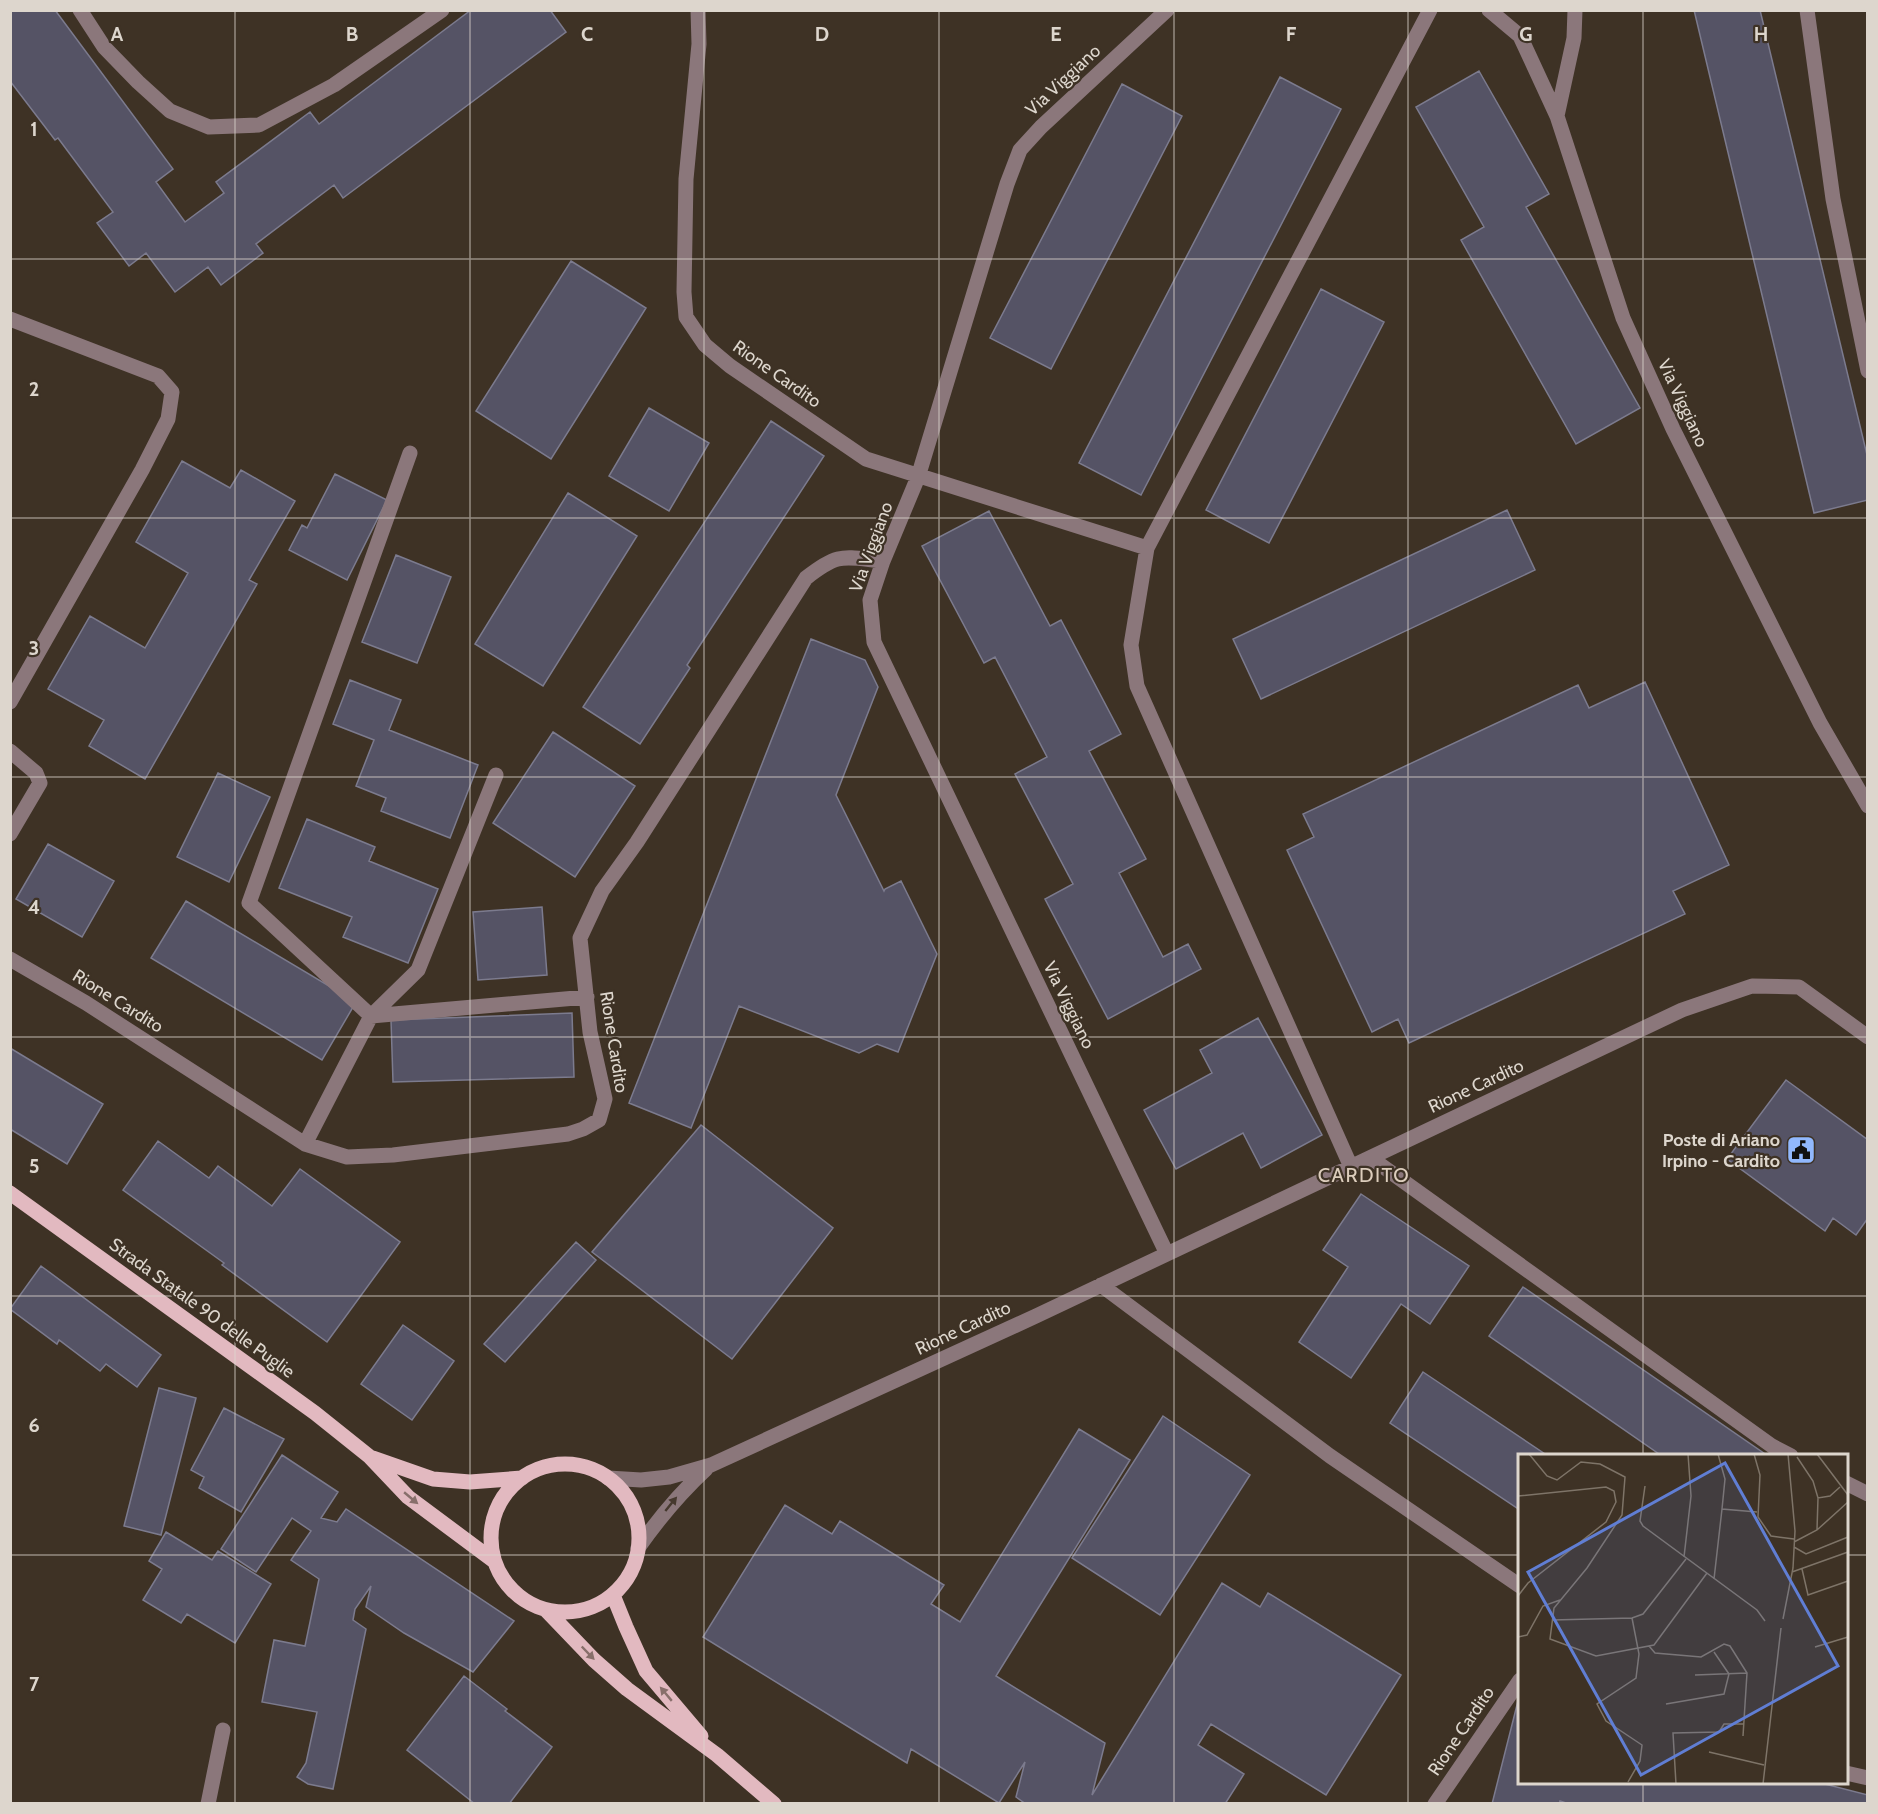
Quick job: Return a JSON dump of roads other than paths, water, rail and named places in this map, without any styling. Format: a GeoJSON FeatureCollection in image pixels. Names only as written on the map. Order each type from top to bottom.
{"type":"FeatureCollection","features":[{"type":"Feature","properties":{"kind":"main road","name":"Strada Statale 90 delle Puglie"},"geometry":{"type":"LineString","coordinates":[[10,1193],[306,1407],[370,1457],[408,1497],[494,1561]]}},
{"type":"Feature","properties":{"kind":"main road","name":"Strada Statale 90 delle Puglie"},"geometry":{"type":"LineString","coordinates":[[370,1457],[433,1479],[470,1482],[522,1478]]}},
{"type":"Feature","properties":{"kind":"main road","name":"Strada Statale 90 delle Puglie"},"geometry":{"type":"LineString","coordinates":[[565,1464],[587,1467],[608,1478],[622,1491],[633,1508],[638,1528],[638,1548],[630,1574],[613,1595],[593,1606],[571,1612],[548,1611],[524,1600],[505,1583],[494,1561],[490,1538],[494,1515],[505,1494],[522,1478],[542,1467],[565,1464]]}},
{"type":"Feature","properties":{"kind":"main road","name":"Strada Statale 90 delle Puglie"},"geometry":{"type":"LineString","coordinates":[[613,1595],[646,1671],[717,1755]]}},
{"type":"Feature","properties":{"kind":"main road","name":"Strada Statale 90 delle Puglie"},"geometry":{"type":"LineString","coordinates":[[548,1611],[594,1660],[627,1689],[717,1755],[774,1803]]}},
{"type":"Feature","properties":{"kind":"street"},"geometry":{"type":"LineString","coordinates":[[80,10],[104,47],[138,82],[170,111],[209,127],[259,125],[334,85],[442,10]]}},
{"type":"Feature","properties":{"kind":"street","name":"Rione Cardito"},"geometry":{"type":"LineString","coordinates":[[698,10],[699,44],[686,179],[684,292],[686,317],[705,345],[740,373],[866,459],[1147,548]]}},
{"type":"Feature","properties":{"kind":"street","name":"Via Viggiano"},"geometry":{"type":"LineString","coordinates":[[1167,10],[1041,127],[1020,150],[1007,184],[918,477],[883,561],[870,600],[874,642],[1167,1254]]}},
{"type":"Feature","properties":{"kind":"street"},"geometry":{"type":"LineString","coordinates":[[1352,1167],[1137,686],[1131,645],[1147,548],[1430,10]]}},
{"type":"Feature","properties":{"kind":"street","name":"Via Viggiano"},"geometry":{"type":"LineString","coordinates":[[1489,10],[1521,36],[1557,116],[1627,328],[1673,429],[1820,723],[1868,806]]}},
{"type":"Feature","properties":{"kind":"street"},"geometry":{"type":"LineString","coordinates":[[1557,116],[1574,38],[1575,10]]}},
{"type":"Feature","properties":{"kind":"street"},"geometry":{"type":"LineString","coordinates":[[1806,10],[1833,199],[1868,371]]}},
{"type":"Feature","properties":{"kind":"street"},"geometry":{"type":"LineString","coordinates":[[10,319],[158,376],[172,393],[168,419],[142,470],[10,702]]}},
{"type":"Feature","properties":{"kind":"street"},"geometry":{"type":"LineString","coordinates":[[410,453],[249,903],[371,1016],[586,997]]}},
{"type":"Feature","properties":{"kind":"street","name":"Rione Cardito"},"geometry":{"type":"LineString","coordinates":[[10,959],[86,1003],[305,1144],[347,1157],[393,1155],[568,1134],[583,1129],[599,1120],[605,1099],[590,1032],[580,938],[602,891],[637,842],[806,578],[825,562],[844,557],[883,561]]}},
{"type":"Feature","properties":{"kind":"street"},"geometry":{"type":"LineString","coordinates":[[10,751],[36,773],[40,783],[10,834]]}},
{"type":"Feature","properties":{"kind":"street"},"geometry":{"type":"LineString","coordinates":[[305,1144],[371,1016],[418,970],[496,776]]}},
{"type":"Feature","properties":{"kind":"street","name":"Rione Cardito"},"geometry":{"type":"LineString","coordinates":[[608,1478],[641,1480],[669,1477],[711,1466],[1101,1285],[1682,1010],[1752,986],[1799,987],[1868,1037]]}},
{"type":"Feature","properties":{"kind":"street"},"geometry":{"type":"LineString","coordinates":[[1371,1158],[1772,1446],[1789,1454]]}},
{"type":"Feature","properties":{"kind":"street"},"geometry":{"type":"LineString","coordinates":[[1101,1285],[1330,1456],[1518,1585]]}},
{"type":"Feature","properties":{"kind":"street","name":"Rione Cardito"},"geometry":{"type":"LineString","coordinates":[[638,1548],[680,1492],[711,1466]]}},
{"type":"Feature","properties":{"kind":"street"},"geometry":{"type":"LineString","coordinates":[[1848,1485],[1868,1494]]}},
{"type":"Feature","properties":{"kind":"street","name":"Rione Cardito"},"geometry":{"type":"LineString","coordinates":[[1435,1803],[1518,1683]]}},
{"type":"Feature","properties":{"kind":"street"},"geometry":{"type":"LineString","coordinates":[[208,1803],[223,1730]]}},
{"type":"Feature","properties":{"kind":"street"},"geometry":{"type":"LineString","coordinates":[[1848,1773],[1868,1778]]}},
{"type":"Feature","properties":{"kind":"place","name":"Poste di Ariano Irpino - Cardito"},"geometry":{"type":"Point","coordinates":[1801,1150]}},
{"type":"Feature","properties":{"kind":"district","name":"CARDITO"},"geometry":{"type":"Point","coordinates":[1364,1175]}}]}
